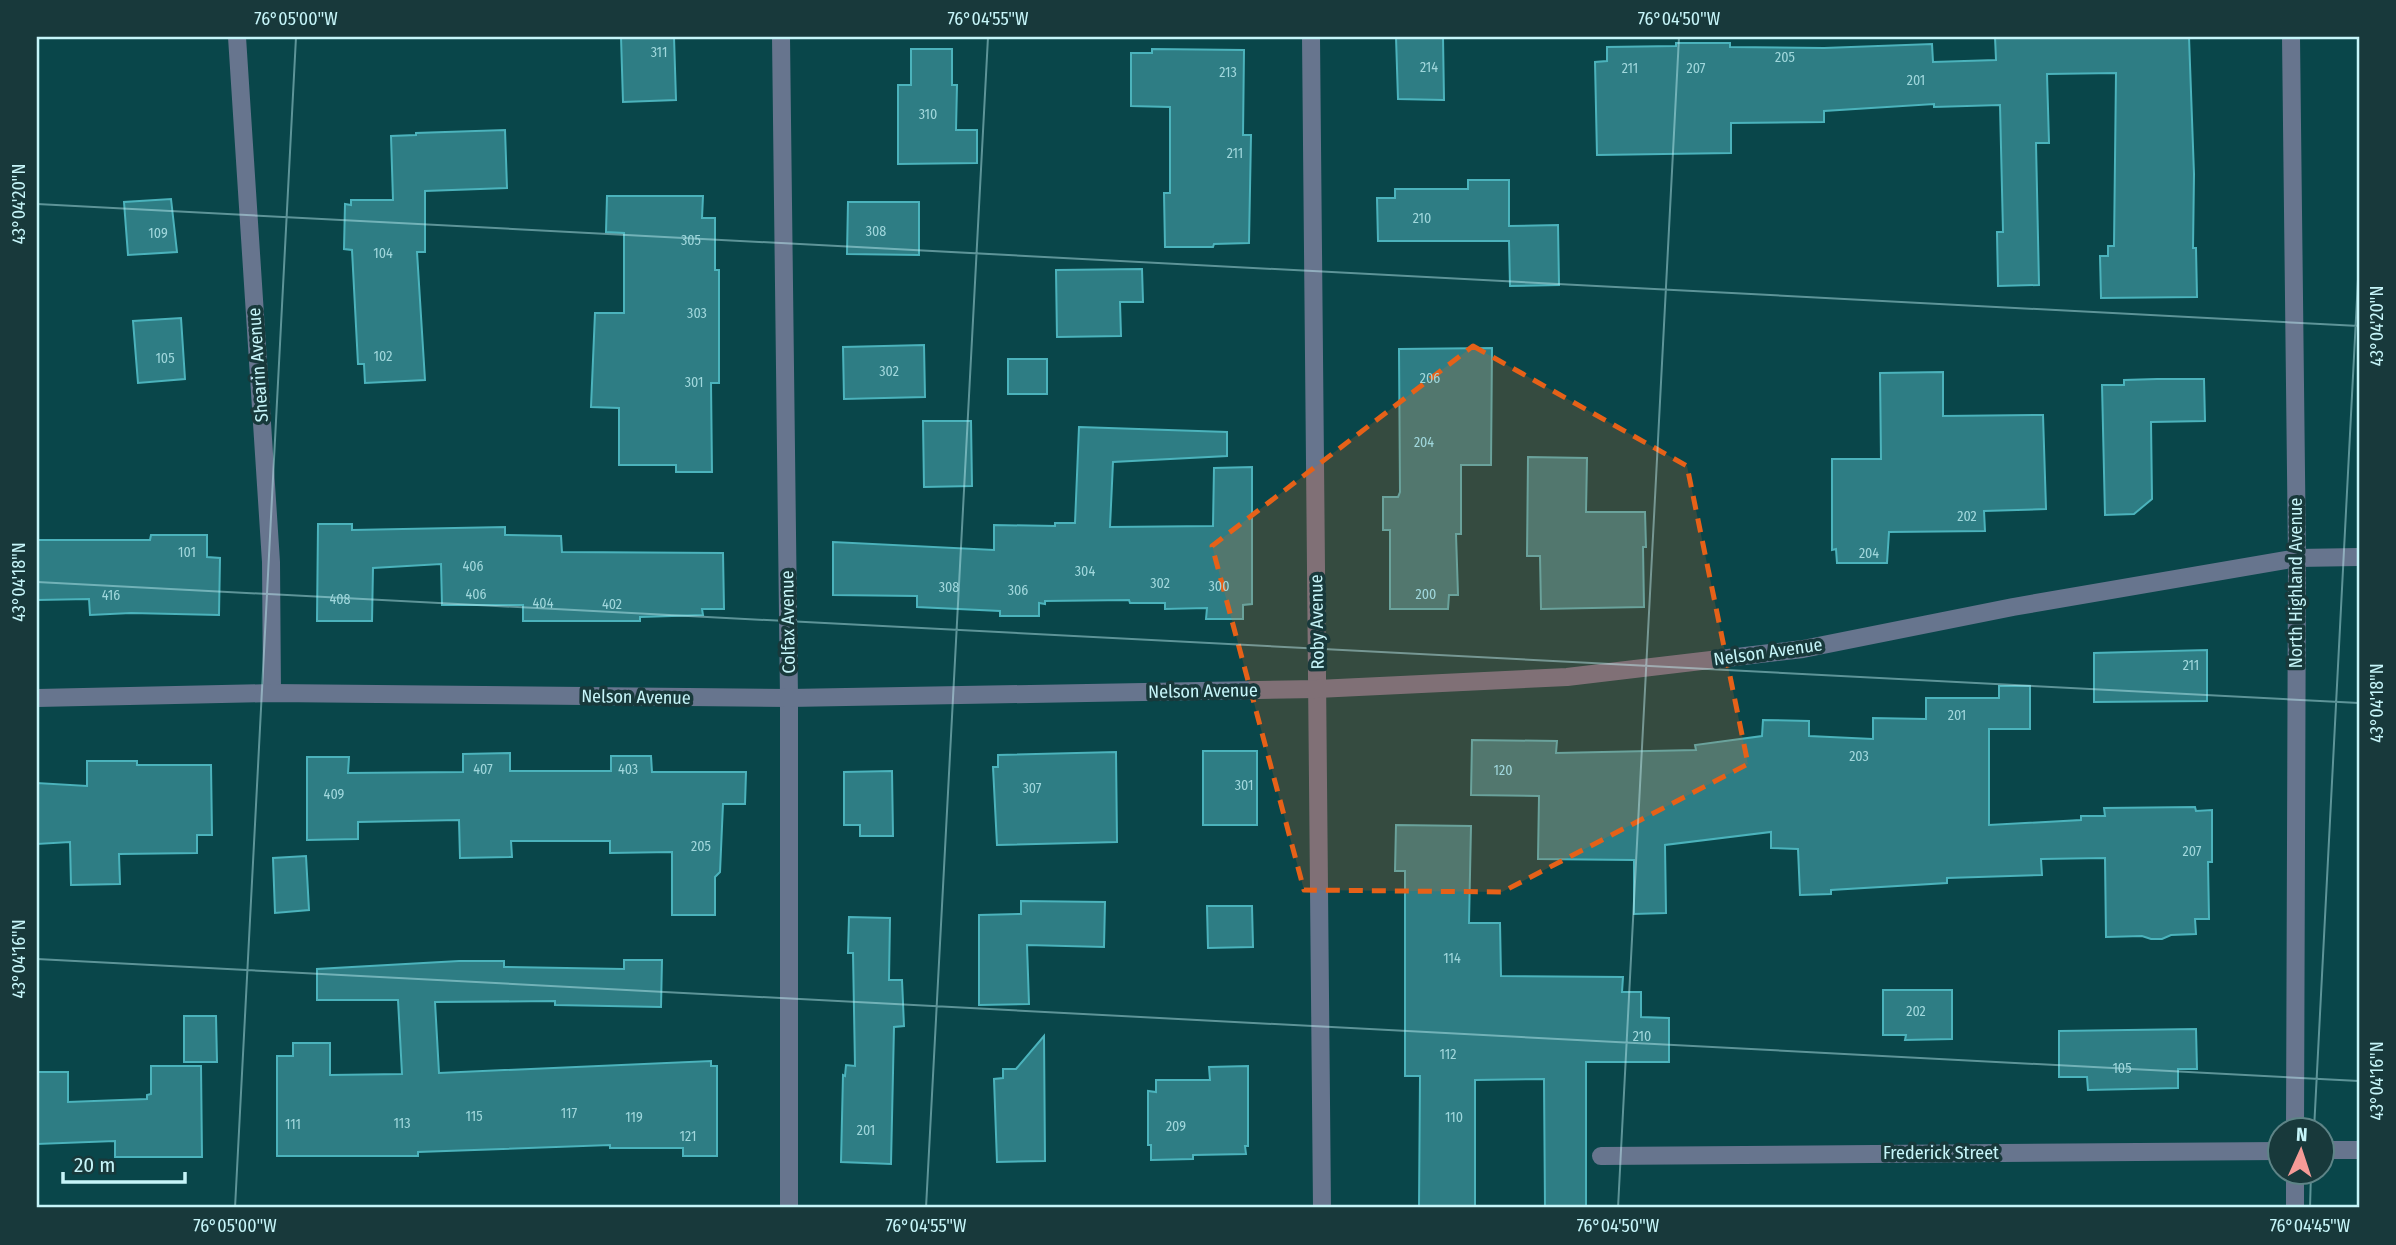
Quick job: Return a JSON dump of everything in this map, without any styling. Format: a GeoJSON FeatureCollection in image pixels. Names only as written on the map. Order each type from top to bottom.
{"type":"FeatureCollection","features":[{"type":"Feature","properties":{"kind":"street","name":"Shearin Avenue"},"geometry":{"type":"LineString","coordinates":[[237,37],[271,562],[272,693]]}},
{"type":"Feature","properties":{"kind":"street","name":"Colfax Avenue"},"geometry":{"type":"LineString","coordinates":[[781,37],[789,698],[789,1208]]}},
{"type":"Feature","properties":{"kind":"street","name":"Roby Avenue"},"geometry":{"type":"LineString","coordinates":[[1311,37],[1322,1208]]}},
{"type":"Feature","properties":{"kind":"street","name":"North Highland Avenue"},"geometry":{"type":"LineString","coordinates":[[2291,37],[2297,558],[2295,1116]]}},
{"type":"Feature","properties":{"kind":"street","name":"Nelson Avenue"},"geometry":{"type":"LineString","coordinates":[[37,698],[272,693],[789,698],[1317,689],[1567,677],[1803,649],[2013,607],[2297,558],[2359,557]]}},
{"type":"Feature","properties":{"kind":"street"},"geometry":{"type":"LineString","coordinates":[[2336,1150],[2359,1150]]}},
{"type":"Feature","properties":{"kind":"street","name":"Frederick Street"},"geometry":{"type":"LineString","coordinates":[[1601,1156],[2266,1151]]}},
{"type":"Feature","properties":{"kind":"street"},"geometry":{"type":"LineString","coordinates":[[2295,1186],[2295,1208]]}},
{"type":"Feature","properties":{"kind":"highlighted area"},"geometry":{"type":"Polygon","coordinates":[[[1473,346],[1687,466],[1748,764],[1502,892],[1304,890],[1212,546],[1473,346]]]}},
{"type":"Feature","properties":{"kind":"building"},"geometry":{"type":"Polygon","coordinates":[[[621,37],[674,37],[676,100],[623,102],[621,37]]]}},
{"type":"Feature","properties":{"kind":"building"},"geometry":{"type":"Polygon","coordinates":[[[1396,37],[1443,37],[1444,100],[1398,99],[1396,37]]]}},
{"type":"Feature","properties":{"kind":"building"},"geometry":{"type":"Polygon","coordinates":[[[1995,37],[2189,37],[2194,174],[2193,248],[2196,248],[2197,297],[2101,298],[2100,256],[2108,256],[2108,246],[2114,246],[2116,73],[2047,74],[2049,143],[2036,143],[2039,285],[1998,286],[1997,232],[2003,232],[2000,105],[1934,107],[1934,104],[1824,111],[1824,122],[1731,123],[1731,153],[1597,155],[1595,62],[1607,61],[1607,47],[1676,46],[1676,43],[1730,43],[1730,47],[1824,48],[1932,44],[1933,62],[1996,60],[1995,37]]]}},
{"type":"Feature","properties":{"kind":"building"},"geometry":{"type":"Polygon","coordinates":[[[911,49],[952,49],[952,85],[957,85],[956,130],[977,130],[977,163],[898,164],[898,85],[911,85],[911,49]]]}},
{"type":"Feature","properties":{"kind":"building"},"geometry":{"type":"Polygon","coordinates":[[[1152,49],[1244,50],[1243,135],[1251,135],[1249,243],[1214,244],[1213,247],[1165,247],[1164,193],[1170,193],[1170,107],[1131,106],[1131,53],[1152,53],[1152,49]]]}},
{"type":"Feature","properties":{"kind":"building"},"geometry":{"type":"Polygon","coordinates":[[[505,130],[507,188],[425,191],[425,252],[417,252],[425,380],[365,383],[364,364],[358,364],[352,250],[344,249],[345,204],[351,205],[351,200],[393,200],[391,136],[505,130]]]}},
{"type":"Feature","properties":{"kind":"building"},"geometry":{"type":"Polygon","coordinates":[[[1468,180],[1509,180],[1509,226],[1558,225],[1559,285],[1510,286],[1509,241],[1378,241],[1377,198],[1395,198],[1395,189],[1468,189],[1468,180]]]}},
{"type":"Feature","properties":{"kind":"building"},"geometry":{"type":"Polygon","coordinates":[[[607,196],[703,196],[702,218],[715,218],[715,270],[719,270],[719,383],[711,383],[712,472],[676,472],[676,465],[619,465],[619,408],[591,407],[595,313],[624,313],[624,233],[606,232],[607,196]]]}},
{"type":"Feature","properties":{"kind":"building"},"geometry":{"type":"Polygon","coordinates":[[[171,199],[177,252],[128,255],[124,202],[171,199]]]}},
{"type":"Feature","properties":{"kind":"building"},"geometry":{"type":"Polygon","coordinates":[[[848,202],[919,202],[919,255],[847,254],[848,202]]]}},
{"type":"Feature","properties":{"kind":"building"},"geometry":{"type":"Polygon","coordinates":[[[1142,269],[1143,302],[1120,302],[1121,336],[1057,337],[1056,270],[1142,269]]]}},
{"type":"Feature","properties":{"kind":"building"},"geometry":{"type":"Polygon","coordinates":[[[181,318],[185,379],[138,383],[133,321],[181,318]]]}},
{"type":"Feature","properties":{"kind":"building"},"geometry":{"type":"Polygon","coordinates":[[[924,345],[925,397],[844,399],[843,347],[924,345]]]}},
{"type":"Feature","properties":{"kind":"building"},"geometry":{"type":"Polygon","coordinates":[[[1492,348],[1491,465],[1461,465],[1461,534],[1456,534],[1458,595],[1449,595],[1448,609],[1390,609],[1390,530],[1383,530],[1383,497],[1398,497],[1400,492],[1399,349],[1492,348]]]}},
{"type":"Feature","properties":{"kind":"building"},"geometry":{"type":"Polygon","coordinates":[[[1008,359],[1047,359],[1047,394],[1008,394],[1008,359]]]}},
{"type":"Feature","properties":{"kind":"building"},"geometry":{"type":"Polygon","coordinates":[[[1943,372],[1943,416],[2043,415],[2046,509],[1984,511],[1985,531],[1889,532],[1887,563],[1837,563],[1836,549],[1832,550],[1832,459],[1881,459],[1880,373],[1943,372]]]}},
{"type":"Feature","properties":{"kind":"building"},"geometry":{"type":"Polygon","coordinates":[[[2204,379],[2205,421],[2151,422],[2152,499],[2134,514],[2105,515],[2102,385],[2124,385],[2124,380],[2204,379]]]}},
{"type":"Feature","properties":{"kind":"building"},"geometry":{"type":"Polygon","coordinates":[[[923,421],[971,421],[972,486],[924,487],[923,421]]]}},
{"type":"Feature","properties":{"kind":"building"},"geometry":{"type":"Polygon","coordinates":[[[1079,427],[1227,432],[1227,456],[1113,462],[1110,527],[1213,526],[1214,468],[1252,467],[1252,604],[1243,605],[1243,619],[1206,619],[1207,608],[1165,609],[1165,603],[1130,603],[1129,600],[1045,601],[1045,604],[1039,603],[1039,616],[1000,616],[1000,611],[917,607],[917,596],[833,595],[833,542],[994,550],[994,525],[1055,526],[1055,523],[1075,523],[1079,427]]]}},
{"type":"Feature","properties":{"kind":"building"},"geometry":{"type":"Polygon","coordinates":[[[1528,457],[1587,458],[1586,512],[1645,512],[1644,607],[1541,609],[1540,556],[1527,556],[1528,457]]]}},
{"type":"Feature","properties":{"kind":"building"},"geometry":{"type":"Polygon","coordinates":[[[318,524],[352,524],[352,530],[505,527],[505,535],[561,536],[562,552],[723,553],[724,609],[702,609],[703,615],[640,617],[640,621],[523,621],[523,605],[442,605],[441,564],[373,568],[372,621],[317,621],[318,524]]]}},
{"type":"Feature","properties":{"kind":"building"},"geometry":{"type":"Polygon","coordinates":[[[151,535],[207,535],[207,557],[220,558],[219,615],[90,615],[89,599],[37,600],[37,540],[150,540],[151,535]]]}},
{"type":"Feature","properties":{"kind":"building"},"geometry":{"type":"Polygon","coordinates":[[[2207,650],[2207,701],[2094,702],[2094,653],[2207,650]]]}},
{"type":"Feature","properties":{"kind":"building"},"geometry":{"type":"Polygon","coordinates":[[[1999,686],[2030,686],[2030,729],[1989,729],[1989,825],[2081,820],[2081,816],[2105,816],[2104,808],[2195,807],[2196,811],[2212,810],[2212,862],[2208,862],[2209,919],[2195,919],[2196,934],[2171,935],[2162,939],[2142,936],[2106,937],[2105,858],[2041,859],[2042,875],[1947,878],[1947,883],[1831,890],[1831,894],[1800,895],[1798,849],[1771,848],[1771,832],[1665,845],[1666,913],[1634,914],[1634,860],[1538,859],[1539,796],[1471,795],[1472,740],[1557,741],[1556,753],[1696,750],[1695,745],[1762,736],[1763,720],[1809,721],[1809,736],[1873,739],[1873,718],[1926,719],[1926,698],[1999,698],[1999,686]]]}},
{"type":"Feature","properties":{"kind":"building"},"geometry":{"type":"Polygon","coordinates":[[[1203,751],[1257,751],[1257,825],[1203,825],[1203,751]]]}},
{"type":"Feature","properties":{"kind":"building"},"geometry":{"type":"Polygon","coordinates":[[[1116,752],[1117,842],[997,845],[993,767],[998,767],[998,755],[1116,752]]]}},
{"type":"Feature","properties":{"kind":"building"},"geometry":{"type":"Polygon","coordinates":[[[510,753],[510,771],[611,771],[611,756],[651,756],[652,772],[746,772],[745,804],[723,804],[720,872],[715,877],[715,915],[672,915],[672,852],[610,853],[610,841],[511,841],[512,857],[460,858],[459,820],[358,822],[358,839],[307,840],[307,757],[349,757],[348,773],[463,772],[463,754],[510,753]]]}},
{"type":"Feature","properties":{"kind":"building"},"geometry":{"type":"Polygon","coordinates":[[[87,761],[137,761],[137,765],[211,765],[212,835],[197,835],[197,853],[119,854],[120,884],[71,885],[70,842],[37,844],[37,783],[87,786],[87,761]]]}},
{"type":"Feature","properties":{"kind":"building"},"geometry":{"type":"Polygon","coordinates":[[[892,771],[893,836],[860,836],[860,825],[844,825],[844,772],[892,771]]]}},
{"type":"Feature","properties":{"kind":"building"},"geometry":{"type":"Polygon","coordinates":[[[1396,825],[1471,826],[1469,923],[1500,923],[1501,976],[1623,977],[1622,992],[1641,992],[1641,1017],[1669,1018],[1669,1062],[1586,1062],[1586,1208],[1545,1208],[1544,1079],[1475,1080],[1475,1208],[1419,1208],[1420,1076],[1405,1076],[1405,871],[1395,871],[1396,825]]]}},
{"type":"Feature","properties":{"kind":"building"},"geometry":{"type":"Polygon","coordinates":[[[306,856],[309,910],[275,913],[273,858],[306,856]]]}},
{"type":"Feature","properties":{"kind":"building"},"geometry":{"type":"Polygon","coordinates":[[[1021,901],[1105,902],[1104,947],[1027,945],[1029,1004],[979,1005],[979,915],[1021,914],[1021,901]]]}},
{"type":"Feature","properties":{"kind":"building"},"geometry":{"type":"Polygon","coordinates":[[[1207,906],[1252,906],[1253,947],[1208,948],[1207,906]]]}},
{"type":"Feature","properties":{"kind":"building"},"geometry":{"type":"Polygon","coordinates":[[[849,917],[890,918],[889,980],[902,980],[904,1026],[894,1027],[891,1164],[841,1162],[843,1075],[845,1076],[846,1065],[855,1066],[853,953],[848,953],[849,917]]]}},
{"type":"Feature","properties":{"kind":"building"},"geometry":{"type":"Polygon","coordinates":[[[624,960],[662,960],[661,1007],[555,1005],[555,1001],[435,1002],[439,1073],[711,1061],[711,1066],[717,1066],[717,1156],[683,1156],[683,1148],[610,1148],[610,1145],[418,1152],[418,1156],[277,1156],[277,1056],[293,1056],[293,1043],[330,1043],[330,1075],[402,1074],[398,1000],[317,1000],[317,969],[504,961],[504,967],[624,969],[624,960]]]}},
{"type":"Feature","properties":{"kind":"building"},"geometry":{"type":"Polygon","coordinates":[[[1883,990],[1952,990],[1952,1039],[1905,1040],[1906,1035],[1883,1035],[1883,990]]]}},
{"type":"Feature","properties":{"kind":"building"},"geometry":{"type":"Polygon","coordinates":[[[184,1016],[216,1016],[217,1062],[184,1062],[184,1016]]]}},
{"type":"Feature","properties":{"kind":"building"},"geometry":{"type":"Polygon","coordinates":[[[2196,1029],[2197,1069],[2178,1069],[2178,1088],[2088,1090],[2087,1077],[2059,1077],[2059,1031],[2196,1029]]]}},
{"type":"Feature","properties":{"kind":"building"},"geometry":{"type":"Polygon","coordinates":[[[1044,1036],[1045,1161],[997,1162],[994,1079],[1003,1078],[1003,1069],[1016,1069],[1044,1036]]]}},
{"type":"Feature","properties":{"kind":"building"},"geometry":{"type":"Polygon","coordinates":[[[151,1066],[201,1066],[202,1157],[115,1157],[115,1141],[37,1144],[37,1072],[68,1072],[68,1102],[147,1099],[147,1095],[151,1094],[151,1066]]]}},
{"type":"Feature","properties":{"kind":"building"},"geometry":{"type":"Polygon","coordinates":[[[1248,1066],[1246,1154],[1193,1155],[1193,1159],[1151,1160],[1151,1145],[1148,1145],[1148,1091],[1156,1092],[1156,1080],[1210,1080],[1209,1067],[1248,1066]]]}}]}
